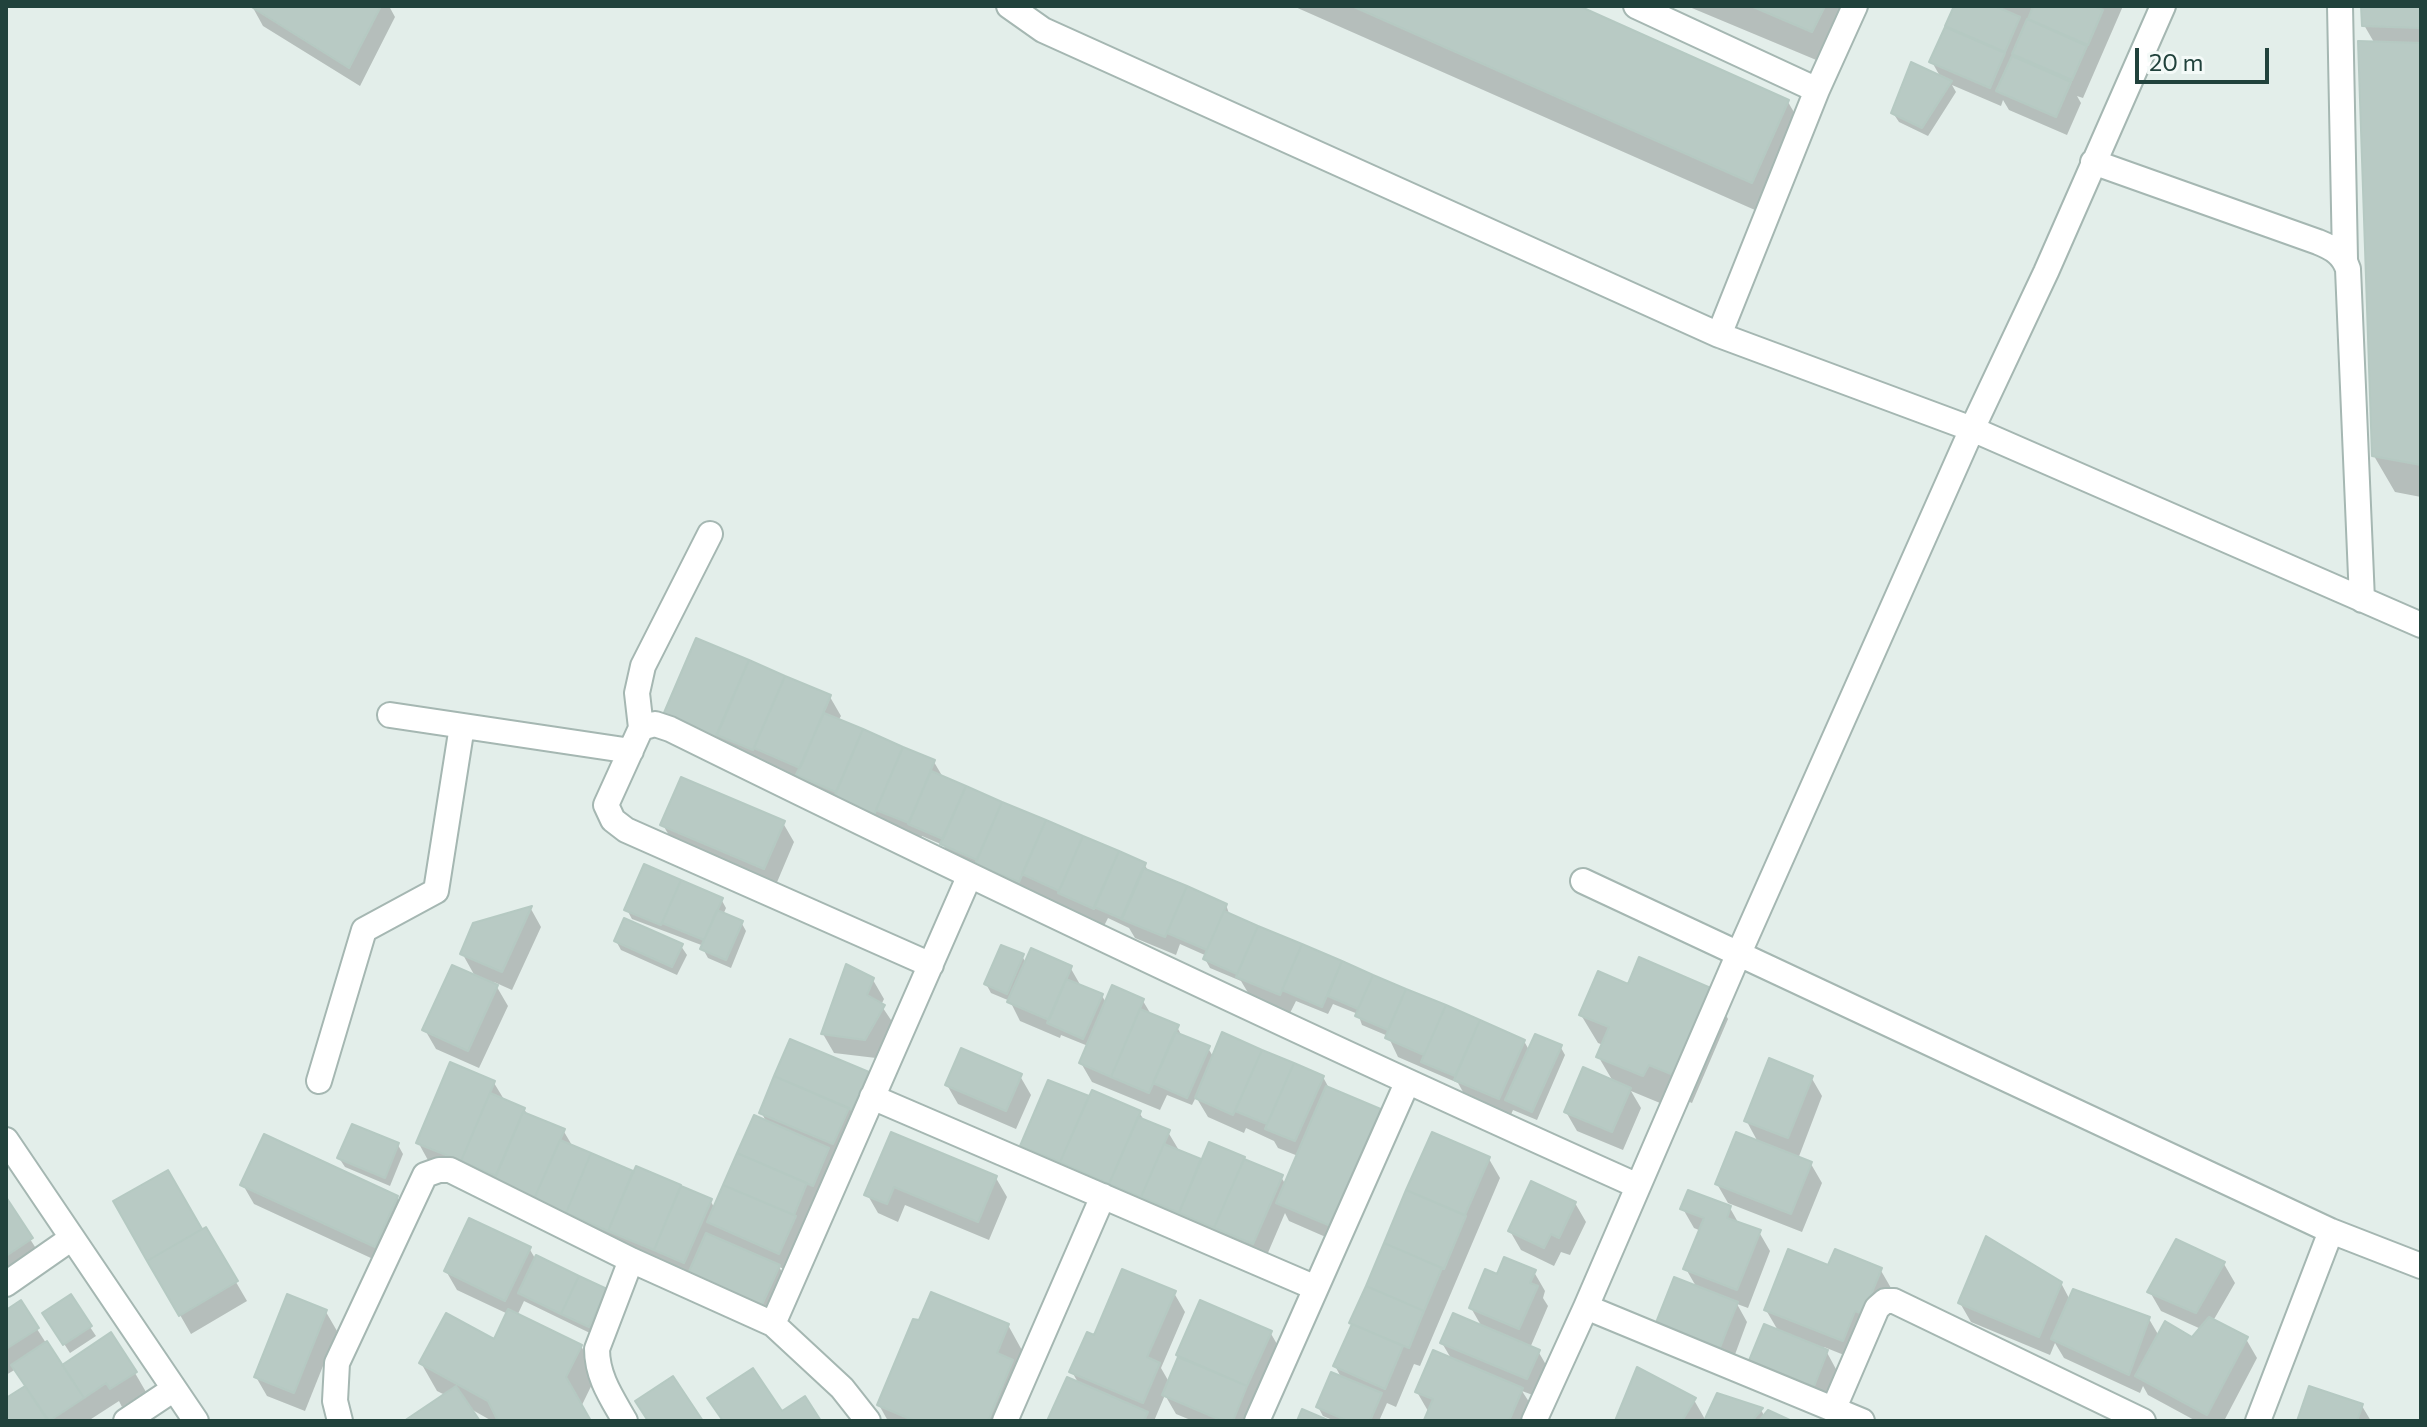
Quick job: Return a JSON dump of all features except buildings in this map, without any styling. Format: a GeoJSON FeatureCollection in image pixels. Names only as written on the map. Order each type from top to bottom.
{"type":"FeatureCollection","features":[{"type":"Feature","properties":{"kind":"street"},"geometry":{"type":"LineString","coordinates":[[1009,6],[1043,30],[1719,335],[1972,429],[2421,625]]}},
{"type":"Feature","properties":{"kind":"street"},"geometry":{"type":"LineString","coordinates":[[1636,6],[1817,90]]}},
{"type":"Feature","properties":{"kind":"street"},"geometry":{"type":"LineString","coordinates":[[1719,335],[1817,90],[1855,6]]}},
{"type":"Feature","properties":{"kind":"street"},"geometry":{"type":"LineString","coordinates":[[1534,1421],[1739,953],[2163,6]]}},
{"type":"Feature","properties":{"kind":"street"},"geometry":{"type":"LineString","coordinates":[[2340,6],[2345,259],[2348,269],[2362,600]]}},
{"type":"Feature","properties":{"kind":"street"},"geometry":{"type":"LineString","coordinates":[[2093,162],[2318,242],[2345,259]]}},
{"type":"Feature","properties":{"kind":"street"},"geometry":{"type":"LineString","coordinates":[[710,534],[643,666],[637,693],[641,728],[606,805],[613,820],[626,830],[931,965]]}},
{"type":"Feature","properties":{"kind":"street"},"geometry":{"type":"LineString","coordinates":[[390,715],[631,751]]}},
{"type":"Feature","properties":{"kind":"street"},"geometry":{"type":"LineString","coordinates":[[641,728],[655,724],[670,729],[969,877],[1407,1083],[1638,1186]]}},
{"type":"Feature","properties":{"kind":"street"},"geometry":{"type":"LineString","coordinates":[[319,1081],[364,930],[436,891],[462,726]]}},
{"type":"Feature","properties":{"kind":"street"},"geometry":{"type":"LineString","coordinates":[[773,1324],[969,877]]}},
{"type":"Feature","properties":{"kind":"street"},"geometry":{"type":"LineString","coordinates":[[1583,881],[2331,1231],[2421,1266]]}},
{"type":"Feature","properties":{"kind":"street"},"geometry":{"type":"LineString","coordinates":[[1257,1421],[1407,1083]]}},
{"type":"Feature","properties":{"kind":"street"},"geometry":{"type":"LineString","coordinates":[[872,1097],[1316,1288]]}},
{"type":"Feature","properties":{"kind":"street"},"geometry":{"type":"LineString","coordinates":[[6,1140],[196,1421]]}},
{"type":"Feature","properties":{"kind":"street"},"geometry":{"type":"LineString","coordinates":[[340,1421],[335,1401],[337,1363],[425,1175],[450,1170],[631,1260],[773,1324],[842,1388],[868,1421]]}},
{"type":"Feature","properties":{"kind":"street"},"geometry":{"type":"LineString","coordinates":[[1005,1421],[1103,1196]]}},
{"type":"Feature","properties":{"kind":"street"},"geometry":{"type":"LineString","coordinates":[[2258,1421],[2331,1231]]}},
{"type":"Feature","properties":{"kind":"street"},"geometry":{"type":"LineString","coordinates":[[6,1284],[72,1238]]}},
{"type":"Feature","properties":{"kind":"street"},"geometry":{"type":"LineString","coordinates":[[625,1421],[600,1376],[597,1349],[631,1260]]}},
{"type":"Feature","properties":{"kind":"street"},"geometry":{"type":"LineString","coordinates":[[1834,1408],[1877,1308],[1885,1301],[1894,1301],[2143,1421]]}},
{"type":"Feature","properties":{"kind":"street"},"geometry":{"type":"LineString","coordinates":[[1586,1307],[1862,1421]]}},
{"type":"Feature","properties":{"kind":"street"},"geometry":{"type":"LineString","coordinates":[[126,1421],[174,1389]]}}]}
